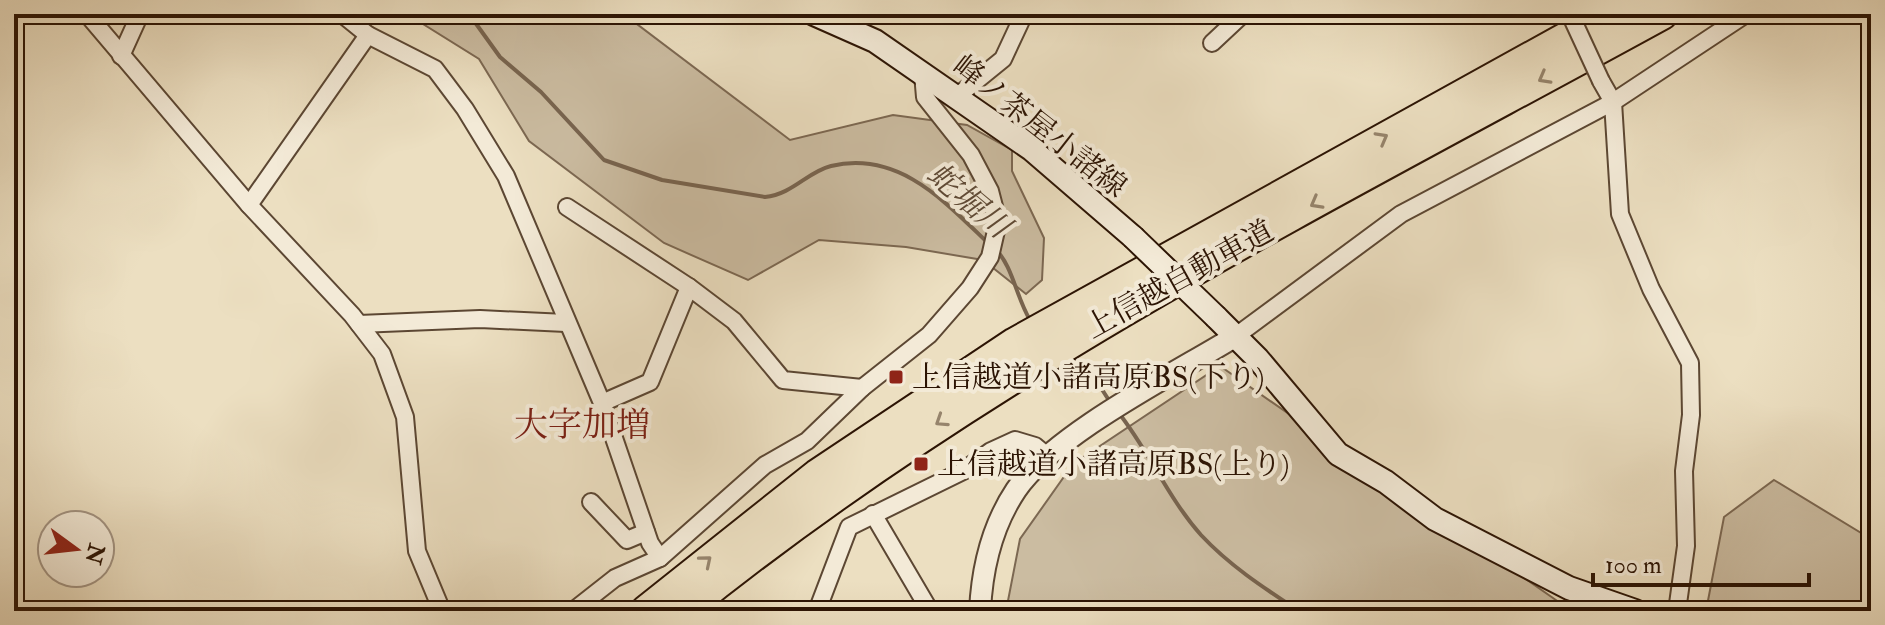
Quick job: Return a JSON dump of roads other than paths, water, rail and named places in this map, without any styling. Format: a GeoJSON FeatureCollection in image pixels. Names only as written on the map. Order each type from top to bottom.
{"type":"FeatureCollection","features":[{"type":"Feature","properties":{"kind":"highway","name":"上信越自動車道"},"geometry":{"type":"LineString","coordinates":[[646,611],[817,475],[1075,322],[1609,14]]}},
{"type":"Feature","properties":{"kind":"highway","name":"上信越自動車道"},"geometry":{"type":"LineString","coordinates":[[1075,322],[1662,14]]}},
{"type":"Feature","properties":{"kind":"highway","name":"上信越自動車道"},"geometry":{"type":"LineString","coordinates":[[683,611],[1023,354]]}},
{"type":"Feature","properties":{"kind":"main road","name":"峰ノ茶屋小諸線"},"geometry":{"type":"LineString","coordinates":[[814,14],[875,41],[1031,149],[1133,237],[1236,336],[1338,454],[1386,482],[1435,519],[1569,588],[1635,611]]}},
{"type":"Feature","properties":{"kind":"street"},"geometry":{"type":"LineString","coordinates":[[87,14],[249,205],[359,324],[382,354],[400,399],[417,551],[442,611]]}},
{"type":"Feature","properties":{"kind":"street"},"geometry":{"type":"LineString","coordinates":[[121,56],[140,14]]}},
{"type":"Feature","properties":{"kind":"street"},"geometry":{"type":"LineString","coordinates":[[342,14],[368,35],[435,69],[465,109],[506,176],[602,403],[646,532],[660,558]]}},
{"type":"Feature","properties":{"kind":"street"},"geometry":{"type":"LineString","coordinates":[[955,98],[1003,59],[1024,14]]}},
{"type":"Feature","properties":{"kind":"street"},"geometry":{"type":"LineString","coordinates":[[1212,43],[1243,14]]}},
{"type":"Feature","properties":{"kind":"street"},"geometry":{"type":"LineString","coordinates":[[1570,14],[1613,102],[1620,214],[1651,289],[1690,363],[1691,415],[1684,471],[1686,546],[1677,611]]}},
{"type":"Feature","properties":{"kind":"street"},"geometry":{"type":"LineString","coordinates":[[980,611],[990,544],[1002,514],[1018,487],[1047,456],[1236,336],[1401,214],[1613,102],[1746,14]]}},
{"type":"Feature","properties":{"kind":"street"},"geometry":{"type":"LineString","coordinates":[[249,205],[368,35]]}},
{"type":"Feature","properties":{"kind":"street"},"geometry":{"type":"LineString","coordinates":[[573,611],[615,578],[660,558],[765,465],[807,441],[862,388],[929,335],[970,288],[990,257],[998,222],[990,191],[971,155],[925,97],[923,74]]}},
{"type":"Feature","properties":{"kind":"street"},"geometry":{"type":"LineString","coordinates":[[567,207],[689,287],[734,321],[783,380],[862,388]]}},
{"type":"Feature","properties":{"kind":"street"},"geometry":{"type":"LineString","coordinates":[[602,403],[650,382],[689,287]]}},
{"type":"Feature","properties":{"kind":"street"},"geometry":{"type":"LineString","coordinates":[[359,324],[480,319],[566,323]]}},
{"type":"Feature","properties":{"kind":"street"},"geometry":{"type":"LineString","coordinates":[[817,611],[849,527],[963,471],[991,451],[1015,440],[1035,446],[1047,456]]}},
{"type":"Feature","properties":{"kind":"street"},"geometry":{"type":"LineString","coordinates":[[591,502],[627,540],[646,532]]}},
{"type":"Feature","properties":{"kind":"street"},"geometry":{"type":"LineString","coordinates":[[873,514],[930,611]]}},
{"type":"Feature","properties":{"kind":"waterway","name":"蛇堀川"},"geometry":{"type":"LineString","coordinates":[[469,14],[500,57],[541,92],[604,160],[662,180],[765,197],[784,192],[831,166],[856,163],[878,166],[919,183],[989,244]]}},
{"type":"Feature","properties":{"kind":"waterway","name":"蛇堀川"},"geometry":{"type":"LineString","coordinates":[[996,250],[1006,264],[1030,320]]}},
{"type":"Feature","properties":{"kind":"waterway","name":"蛇堀川"},"geometry":{"type":"LineString","coordinates":[[1073,357],[1089,369],[1110,402]]}},
{"type":"Feature","properties":{"kind":"waterway","name":"蛇堀川"},"geometry":{"type":"LineString","coordinates":[[1118,412],[1178,506],[1201,535],[1236,567],[1299,611]]}},
{"type":"Feature","properties":{"kind":"place","name":"上信越道小諸高原BS(下り)"},"geometry":{"type":"Point","coordinates":[896,377]}},
{"type":"Feature","properties":{"kind":"place","name":"上信越道小諸高原BS(上り)"},"geometry":{"type":"Point","coordinates":[921,464]}},
{"type":"Feature","properties":{"kind":"district","name":"大字加増"},"geometry":{"type":"Point","coordinates":[582,424]}}]}
